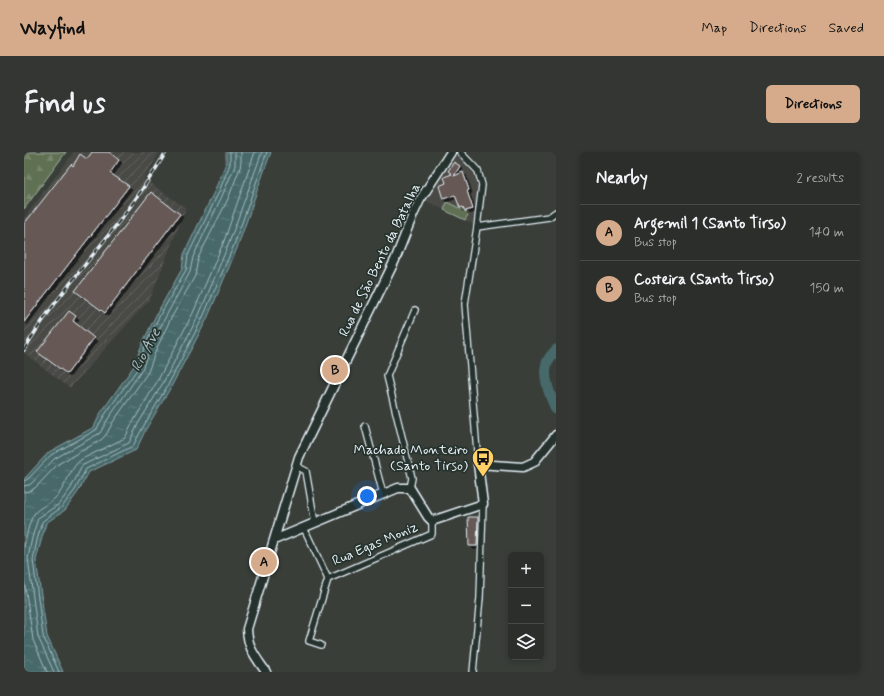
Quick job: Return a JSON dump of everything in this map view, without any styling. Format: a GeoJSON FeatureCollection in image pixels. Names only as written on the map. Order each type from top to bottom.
{"type":"FeatureCollection","features":[{"type":"Feature","properties":{"kind":"street","name":"Rua de São Bento da Batalha"},"geometry":{"type":"LineString","coordinates":[[266,672],[251,649],[247,629],[298,457],[395,260],[420,200],[451,152]]}},
{"type":"Feature","properties":{"kind":"street"},"geometry":{"type":"LineString","coordinates":[[460,152],[478,171],[482,185],[465,304],[478,464],[483,504],[480,598],[473,672]]}},
{"type":"Feature","properties":{"kind":"street"},"geometry":{"type":"LineString","coordinates":[[477,227],[549,217],[556,212]]}},
{"type":"Feature","properties":{"kind":"street"},"geometry":{"type":"LineString","coordinates":[[274,540],[398,488],[410,488],[412,478],[387,376],[415,310]]}},
{"type":"Feature","properties":{"kind":"street"},"geometry":{"type":"LineString","coordinates":[[365,426],[383,494]]}},
{"type":"Feature","properties":{"kind":"street"},"geometry":{"type":"LineString","coordinates":[[478,464],[523,467],[534,462],[556,435]]}},
{"type":"Feature","properties":{"kind":"street"},"geometry":{"type":"LineString","coordinates":[[296,466],[306,471],[315,523]]}},
{"type":"Feature","properties":{"kind":"street","name":"Rua Egas Moniz"},"geometry":{"type":"LineString","coordinates":[[328,578],[432,534],[432,521],[410,488]]}},
{"type":"Feature","properties":{"kind":"street"},"geometry":{"type":"LineString","coordinates":[[432,521],[483,504]]}},
{"type":"Feature","properties":{"kind":"street"},"geometry":{"type":"LineString","coordinates":[[304,528],[328,578],[309,641],[321,645]]}},
{"type":"Feature","properties":{"kind":"shaded area"},"geometry":{"type":"Polygon","coordinates":[[[74,152],[160,152],[144,179],[186,208],[150,299],[70,388],[24,353],[24,218],[74,152]]]}},
{"type":"Feature","properties":{"kind":"shaded area"},"geometry":{"type":"Polygon","coordinates":[[[455,156],[458,156],[465,162],[473,173],[475,173],[477,179],[478,191],[473,224],[426,201],[455,156]]]}},
{"type":"Feature","properties":{"kind":"green space"},"geometry":{"type":"Polygon","coordinates":[[[24,152],[66,152],[24,209],[24,152]]]}},
{"type":"Feature","properties":{"kind":"green space"},"geometry":{"type":"Polygon","coordinates":[[[447,202],[469,213],[465,220],[444,210],[447,202]]]}},
{"type":"Feature","properties":{"kind":"water","name":"Rio Ave"},"geometry":{"type":"Polygon","coordinates":[[[226,152],[271,152],[238,246],[207,319],[171,387],[146,429],[136,450],[89,472],[78,492],[65,510],[46,523],[36,560],[47,636],[63,672],[24,672],[24,479],[49,452],[94,427],[100,414],[134,366],[142,344],[157,313],[182,269],[184,254],[214,192],[226,163],[226,152]]]}},
{"type":"Feature","properties":{"kind":"building"},"geometry":{"type":"Polygon","coordinates":[[[92,152],[109,152],[119,160],[110,173],[129,186],[24,322],[24,224],[71,164],[73,166],[80,154],[87,159],[92,152]]]}},
{"type":"Feature","properties":{"kind":"building"},"geometry":{"type":"Polygon","coordinates":[[[454,162],[460,166],[454,176],[463,172],[473,209],[465,211],[463,207],[460,208],[455,195],[443,199],[439,186],[446,183],[444,177],[452,174],[448,171],[454,162]]]}},
{"type":"Feature","properties":{"kind":"building"},"geometry":{"type":"Polygon","coordinates":[[[151,192],[180,214],[105,313],[75,291],[151,192]]]}},
{"type":"Feature","properties":{"kind":"building"},"geometry":{"type":"Polygon","coordinates":[[[69,311],[76,316],[73,321],[94,338],[67,374],[37,352],[69,311]]]}},
{"type":"Feature","properties":{"kind":"building"},"geometry":{"type":"Polygon","coordinates":[[[468,517],[478,517],[477,546],[469,546],[468,517]]]}},
{"type":"Feature","properties":{"kind":"waterway"},"geometry":{"type":"LineString","coordinates":[[556,350],[549,358],[545,374],[549,392],[556,409]]}},
{"type":"Feature","properties":{"kind":"railway"},"geometry":{"type":"LineString","coordinates":[[24,350],[60,296],[132,204],[166,152]]}},
{"type":"Feature","properties":{"kind":"place","name":"Costeira (Santo Tirso)"},"geometry":{"type":"Point","coordinates":[335,370]}},
{"type":"Feature","properties":{"kind":"place","name":"Machado Monteiro (Santo Tirso)"},"geometry":{"type":"Point","coordinates":[483,478]}},
{"type":"Feature","properties":{"kind":"place","name":"Argemil 1 (Santo Tirso)"},"geometry":{"type":"Point","coordinates":[264,562]}}]}
